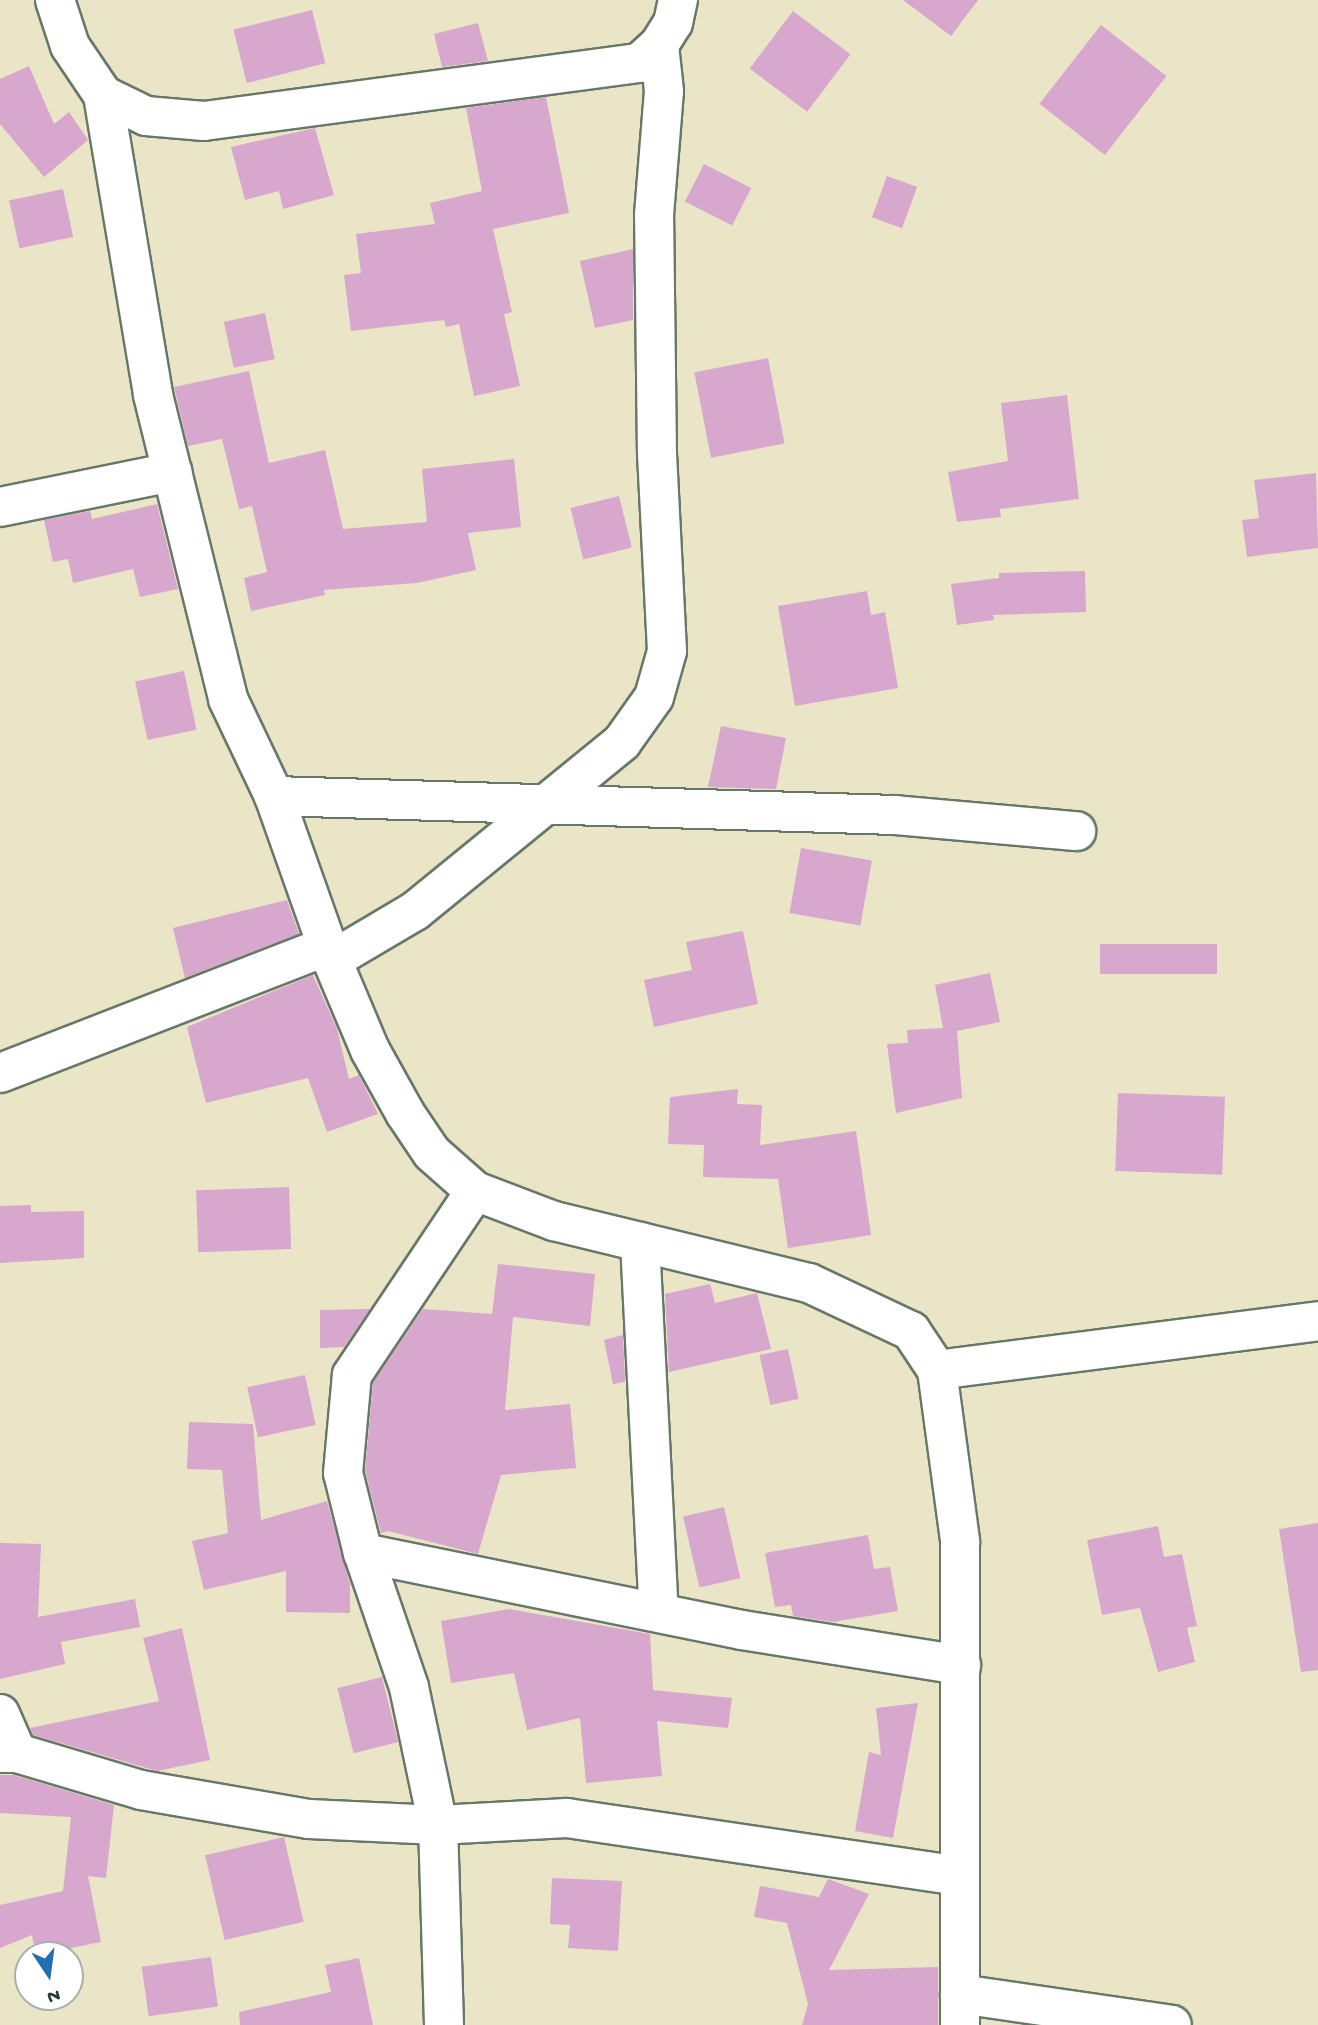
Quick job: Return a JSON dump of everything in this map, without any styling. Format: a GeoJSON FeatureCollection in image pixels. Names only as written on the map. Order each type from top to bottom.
{"type":"FeatureCollection","features":[{"type":"Feature","properties":{"kind":"street"},"geometry":{"type":"LineString","coordinates":[[55,0],[70,47],[103,95],[149,376],[228,699],[274,796],[330,953],[370,1050],[405,1113],[432,1153],[475,1191],[554,1221],[809,1283],[911,1331],[937,1370],[960,1541],[960,2010],[1172,2025]]}},
{"type":"Feature","properties":{"kind":"street"},"geometry":{"type":"LineString","coordinates":[[103,95],[146,117],[204,121],[599,70],[639,63],[659,45],[673,23],[678,0]]}},
{"type":"Feature","properties":{"kind":"street"},"geometry":{"type":"LineString","coordinates":[[0,1073],[330,953],[415,911],[541,803],[622,742],[654,697],[667,651],[657,455],[653,215],[664,91],[659,45]]}},
{"type":"Feature","properties":{"kind":"street"},"geometry":{"type":"LineString","coordinates":[[0,507],[172,472]]}},
{"type":"Feature","properties":{"kind":"street"},"geometry":{"type":"LineString","coordinates":[[274,796],[895,816],[1076,831]]}},
{"type":"Feature","properties":{"kind":"street"},"geometry":{"type":"LineString","coordinates":[[444,2025],[438,1825],[409,1687],[363,1553],[343,1473],[352,1375],[475,1191]]}},
{"type":"Feature","properties":{"kind":"street"},"geometry":{"type":"LineString","coordinates":[[640,1242],[659,1611]]}},
{"type":"Feature","properties":{"kind":"street"},"geometry":{"type":"LineString","coordinates":[[937,1370],[1318,1321]]}},
{"type":"Feature","properties":{"kind":"street"},"geometry":{"type":"LineString","coordinates":[[363,1553],[742,1630],[961,1665]]}},
{"type":"Feature","properties":{"kind":"street"},"geometry":{"type":"LineString","coordinates":[[0,1714],[8,1753],[141,1790],[309,1819],[438,1825],[567,1818],[959,1876]]}},
{"type":"Feature","properties":{"kind":"building"},"geometry":{"type":"Polygon","coordinates":[[[903,0],[978,0],[951,36],[903,0]]]}},
{"type":"Feature","properties":{"kind":"building"},"geometry":{"type":"Polygon","coordinates":[[[312,10],[325,63],[247,83],[233,30],[312,10]]]}},
{"type":"Feature","properties":{"kind":"building"},"geometry":{"type":"Polygon","coordinates":[[[793,11],[851,54],[807,112],[750,69],[793,11]]]}},
{"type":"Feature","properties":{"kind":"building"},"geometry":{"type":"Polygon","coordinates":[[[478,23],[488,61],[442,67],[434,34],[478,23]]]}},
{"type":"Feature","properties":{"kind":"building"},"geometry":{"type":"Polygon","coordinates":[[[1101,25],[1166,76],[1105,155],[1039,104],[1101,25]]]}},
{"type":"Feature","properties":{"kind":"building"},"geometry":{"type":"Polygon","coordinates":[[[29,66],[54,124],[69,112],[88,140],[44,177],[0,124],[0,79],[29,66]]]}},
{"type":"Feature","properties":{"kind":"building"},"geometry":{"type":"Polygon","coordinates":[[[546,97],[569,213],[493,229],[512,312],[504,314],[520,386],[474,396],[459,324],[446,327],[444,320],[351,331],[344,275],[361,273],[356,234],[435,224],[430,203],[482,191],[466,108],[546,97]]]}},
{"type":"Feature","properties":{"kind":"building"},"geometry":{"type":"Polygon","coordinates":[[[315,128],[334,195],[283,209],[279,191],[245,200],[231,147],[315,128]]]}},
{"type":"Feature","properties":{"kind":"building"},"geometry":{"type":"Polygon","coordinates":[[[704,164],[751,188],[732,225],[685,201],[704,164]]]}},
{"type":"Feature","properties":{"kind":"building"},"geometry":{"type":"Polygon","coordinates":[[[887,176],[917,187],[902,228],[872,217],[887,176]]]}},
{"type":"Feature","properties":{"kind":"building"},"geometry":{"type":"Polygon","coordinates":[[[63,189],[73,237],[19,248],[9,200],[63,189]]]}},
{"type":"Feature","properties":{"kind":"building"},"geometry":{"type":"Polygon","coordinates":[[[633,249],[633,320],[595,328],[580,261],[633,249]]]}},
{"type":"Feature","properties":{"kind":"building"},"geometry":{"type":"Polygon","coordinates":[[[265,313],[275,359],[234,368],[224,322],[265,313]]]}},
{"type":"Feature","properties":{"kind":"building"},"geometry":{"type":"Polygon","coordinates":[[[768,358],[785,443],[711,458],[694,372],[768,358]]]}},
{"type":"Feature","properties":{"kind":"building"},"geometry":{"type":"Polygon","coordinates":[[[249,371],[269,463],[325,450],[343,529],[427,522],[422,469],[514,459],[521,527],[468,533],[476,570],[417,583],[324,590],[325,595],[251,611],[244,578],[267,572],[252,506],[239,509],[222,439],[188,446],[174,387],[249,371]]]}},
{"type":"Feature","properties":{"kind":"building"},"geometry":{"type":"Polygon","coordinates":[[[1067,395],[1079,499],[1000,509],[1001,517],[957,522],[948,472],[1008,461],[1001,403],[1067,395]]]}},
{"type":"Feature","properties":{"kind":"building"},"geometry":{"type":"Polygon","coordinates":[[[1316,473],[1318,548],[1247,557],[1242,520],[1259,518],[1254,480],[1316,473]]]}},
{"type":"Feature","properties":{"kind":"building"},"geometry":{"type":"Polygon","coordinates":[[[619,496],[632,547],[583,560],[570,508],[619,496]]]}},
{"type":"Feature","properties":{"kind":"building"},"geometry":{"type":"Polygon","coordinates":[[[157,504],[178,589],[140,597],[133,569],[73,583],[68,559],[53,562],[44,520],[90,511],[92,519],[157,504]]]}},
{"type":"Feature","properties":{"kind":"building"},"geometry":{"type":"Polygon","coordinates":[[[1085,571],[1086,612],[993,615],[994,620],[957,625],[951,584],[999,578],[999,573],[1085,571]]]}},
{"type":"Feature","properties":{"kind":"building"},"geometry":{"type":"Polygon","coordinates":[[[867,591],[871,615],[885,612],[898,688],[795,706],[778,606],[867,591]]]}},
{"type":"Feature","properties":{"kind":"building"},"geometry":{"type":"Polygon","coordinates":[[[184,671],[196,730],[148,740],[135,681],[184,671]]]}},
{"type":"Feature","properties":{"kind":"building"},"geometry":{"type":"Polygon","coordinates":[[[721,726],[786,738],[776,789],[708,787],[721,726]]]}},
{"type":"Feature","properties":{"kind":"building"},"geometry":{"type":"Polygon","coordinates":[[[801,848],[872,861],[860,925],[790,913],[801,848]]]}},
{"type":"Feature","properties":{"kind":"building"},"geometry":{"type":"Polygon","coordinates":[[[287,900],[299,934],[185,978],[173,928],[287,900]]]}},
{"type":"Feature","properties":{"kind":"building"},"geometry":{"type":"Polygon","coordinates":[[[743,931],[758,1004],[654,1027],[644,980],[692,970],[686,942],[743,931]]]}},
{"type":"Feature","properties":{"kind":"building"},"geometry":{"type":"Polygon","coordinates":[[[1100,944],[1217,944],[1217,974],[1100,974],[1100,944]]]}},
{"type":"Feature","properties":{"kind":"building"},"geometry":{"type":"Polygon","coordinates":[[[990,973],[1000,1022],[957,1031],[962,1098],[896,1113],[887,1044],[908,1043],[907,1030],[943,1028],[935,985],[990,973]]]}},
{"type":"Feature","properties":{"kind":"building"},"geometry":{"type":"Polygon","coordinates":[[[313,975],[337,1029],[349,1079],[359,1075],[378,1114],[327,1132],[308,1078],[206,1103],[187,1027],[313,975]]]}},
{"type":"Feature","properties":{"kind":"building"},"geometry":{"type":"Polygon","coordinates":[[[738,1089],[737,1104],[762,1105],[760,1145],[856,1131],[871,1235],[788,1248],[778,1179],[703,1177],[704,1145],[668,1144],[670,1097],[738,1089]]]}},
{"type":"Feature","properties":{"kind":"building"},"geometry":{"type":"Polygon","coordinates":[[[1118,1093],[1225,1097],[1222,1175],[1115,1171],[1118,1093]]]}},
{"type":"Feature","properties":{"kind":"building"},"geometry":{"type":"Polygon","coordinates":[[[289,1187],[291,1249],[198,1252],[196,1190],[289,1187]]]}},
{"type":"Feature","properties":{"kind":"building"},"geometry":{"type":"Polygon","coordinates":[[[31,1205],[31,1212],[84,1211],[84,1258],[0,1263],[0,1206],[31,1205]]]}},
{"type":"Feature","properties":{"kind":"building"},"geometry":{"type":"Polygon","coordinates":[[[498,1264],[595,1274],[590,1326],[513,1317],[505,1410],[570,1404],[576,1468],[501,1475],[478,1554],[388,1531],[381,1533],[365,1471],[373,1383],[423,1309],[492,1314],[498,1264]]]}},
{"type":"Feature","properties":{"kind":"building"},"geometry":{"type":"Polygon","coordinates":[[[710,1284],[715,1303],[757,1293],[771,1349],[669,1372],[665,1294],[710,1284]]]}},
{"type":"Feature","properties":{"kind":"building"},"geometry":{"type":"Polygon","coordinates":[[[370,1309],[344,1347],[320,1348],[320,1310],[370,1309]]]}},
{"type":"Feature","properties":{"kind":"building"},"geometry":{"type":"Polygon","coordinates":[[[623,1335],[625,1382],[613,1384],[604,1340],[623,1335]]]}},
{"type":"Feature","properties":{"kind":"building"},"geometry":{"type":"Polygon","coordinates":[[[788,1349],[799,1399],[770,1405],[760,1355],[788,1349]]]}},
{"type":"Feature","properties":{"kind":"building"},"geometry":{"type":"Polygon","coordinates":[[[305,1375],[316,1425],[258,1437],[247,1387],[305,1375]]]}},
{"type":"Feature","properties":{"kind":"building"},"geometry":{"type":"Polygon","coordinates":[[[189,1422],[253,1424],[261,1520],[327,1501],[350,1584],[350,1613],[286,1612],[286,1571],[204,1590],[192,1541],[228,1533],[222,1470],[187,1469],[189,1422]]]}},
{"type":"Feature","properties":{"kind":"building"},"geometry":{"type":"Polygon","coordinates":[[[724,1507],[740,1578],[699,1588],[683,1516],[724,1507]]]}},
{"type":"Feature","properties":{"kind":"building"},"geometry":{"type":"Polygon","coordinates":[[[1318,1523],[1318,1670],[1301,1672],[1279,1529],[1318,1523]]]}},
{"type":"Feature","properties":{"kind":"building"},"geometry":{"type":"Polygon","coordinates":[[[1158,1526],[1164,1557],[1182,1554],[1197,1626],[1187,1628],[1195,1662],[1158,1672],[1140,1608],[1102,1615],[1087,1540],[1158,1526]]]}},
{"type":"Feature","properties":{"kind":"building"},"geometry":{"type":"Polygon","coordinates":[[[868,1535],[874,1569],[890,1567],[898,1611],[833,1622],[793,1616],[791,1605],[775,1607],[765,1553],[868,1535]]]}},
{"type":"Feature","properties":{"kind":"building"},"geometry":{"type":"Polygon","coordinates":[[[0,1543],[41,1544],[38,1617],[135,1599],[140,1627],[61,1642],[65,1664],[0,1679],[0,1543]]]}},
{"type":"Feature","properties":{"kind":"building"},"geometry":{"type":"Polygon","coordinates":[[[509,1609],[650,1634],[653,1690],[732,1698],[728,1728],[657,1721],[662,1776],[586,1783],[580,1718],[527,1730],[514,1673],[451,1683],[441,1621],[509,1609]]]}},
{"type":"Feature","properties":{"kind":"building"},"geometry":{"type":"Polygon","coordinates":[[[182,1628],[210,1760],[157,1771],[33,1735],[30,1728],[159,1701],[143,1638],[182,1628]]]}},
{"type":"Feature","properties":{"kind":"building"},"geometry":{"type":"Polygon","coordinates":[[[382,1677],[398,1742],[354,1753],[337,1688],[382,1677]]]}},
{"type":"Feature","properties":{"kind":"building"},"geometry":{"type":"Polygon","coordinates":[[[918,1703],[893,1838],[855,1831],[869,1752],[881,1755],[876,1708],[918,1703]]]}},
{"type":"Feature","properties":{"kind":"building"},"geometry":{"type":"Polygon","coordinates":[[[0,1775],[14,1775],[114,1805],[106,1878],[88,1876],[101,1942],[84,1945],[84,1941],[33,1941],[32,1935],[0,1948],[0,1905],[63,1891],[71,1817],[0,1813],[0,1775]]]}},
{"type":"Feature","properties":{"kind":"building"},"geometry":{"type":"Polygon","coordinates":[[[284,1837],[304,1922],[225,1940],[205,1855],[284,1837]]]}},
{"type":"Feature","properties":{"kind":"building"},"geometry":{"type":"Polygon","coordinates":[[[552,1878],[622,1881],[618,1951],[568,1948],[570,1925],[550,1924],[552,1878]]]}},
{"type":"Feature","properties":{"kind":"building"},"geometry":{"type":"Polygon","coordinates":[[[828,1879],[869,1894],[829,1970],[938,1967],[938,2025],[802,2025],[808,2004],[787,1923],[754,1917],[760,1886],[819,1897],[828,1879]]]}},
{"type":"Feature","properties":{"kind":"building"},"geometry":{"type":"Polygon","coordinates":[[[211,1957],[218,2007],[149,2016],[142,1967],[211,1957]]]}},
{"type":"Feature","properties":{"kind":"building"},"geometry":{"type":"Polygon","coordinates":[[[359,1958],[373,2025],[240,2025],[239,2012],[331,1992],[325,1965],[359,1958]]]}}]}
